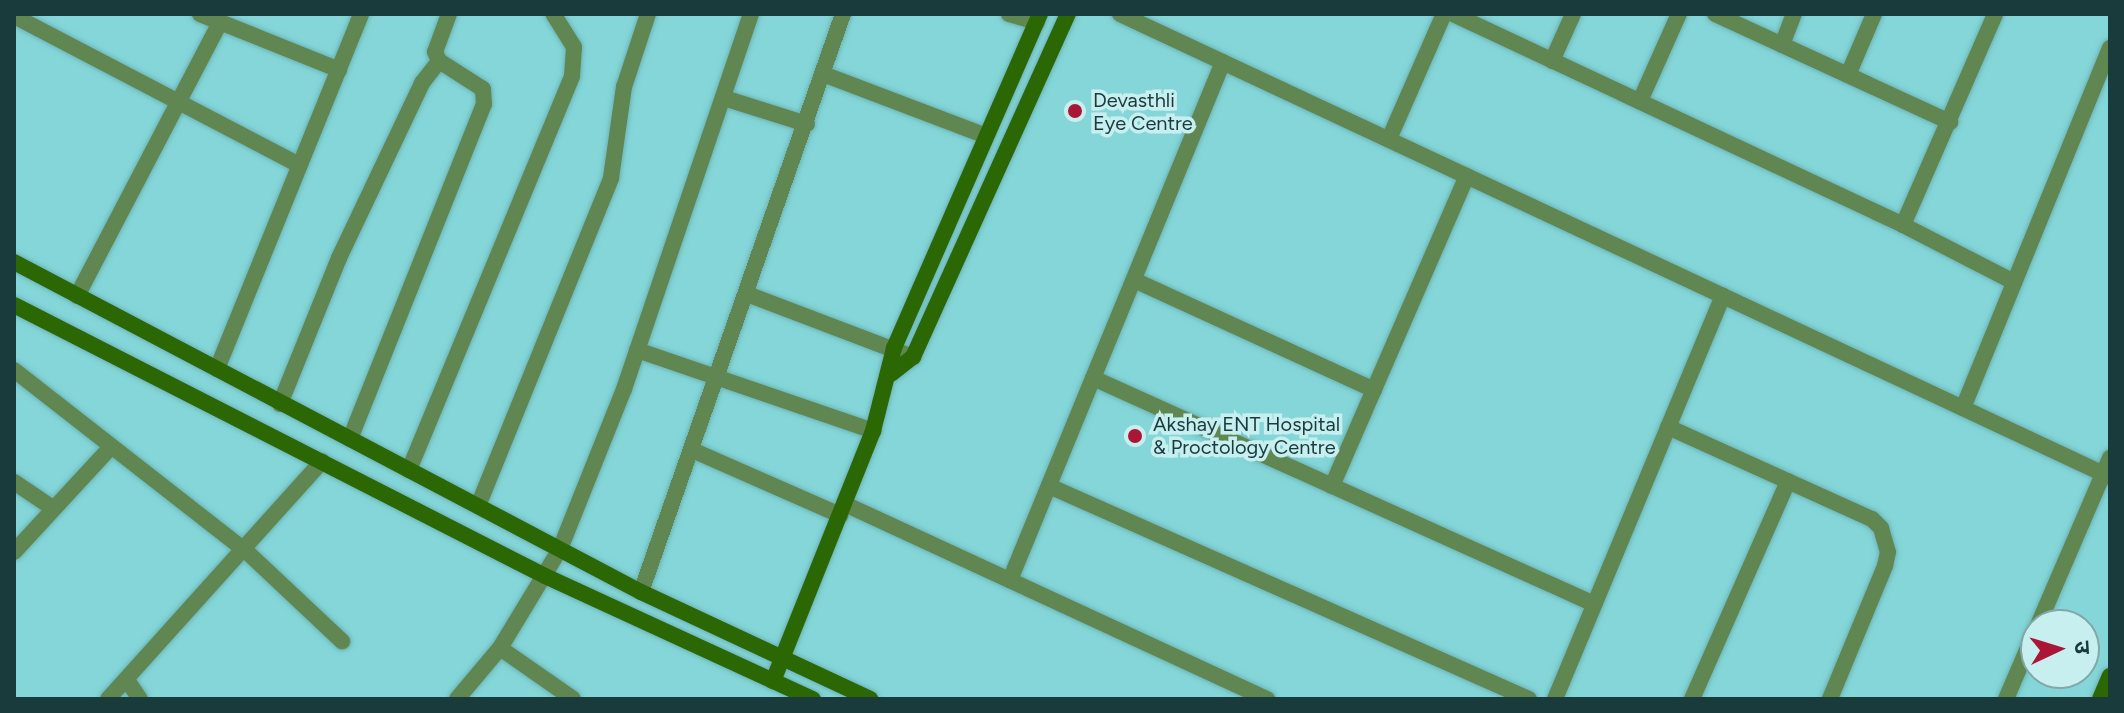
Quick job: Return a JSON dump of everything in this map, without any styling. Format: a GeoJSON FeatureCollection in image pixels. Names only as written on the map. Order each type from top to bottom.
{"type":"FeatureCollection","features":[{"type":"Feature","properties":{"kind":"main road"},"geometry":{"type":"LineString","coordinates":[[891,374],[913,357],[1068,14]]}},
{"type":"Feature","properties":{"kind":"main road"},"geometry":{"type":"LineString","coordinates":[[773,681],[873,431],[891,374],[894,348],[1039,18]]}},
{"type":"Feature","properties":{"kind":"main road"},"geometry":{"type":"LineString","coordinates":[[14,262],[641,592],[870,699]]}},
{"type":"Feature","properties":{"kind":"main road"},"geometry":{"type":"LineString","coordinates":[[14,305],[545,576],[813,699]]}},
{"type":"Feature","properties":{"kind":"main road"},"geometry":{"type":"LineString","coordinates":[[2100,699],[2110,676]]}},
{"type":"Feature","properties":{"kind":"street"},"geometry":{"type":"LineString","coordinates":[[200,14],[339,70]]}},
{"type":"Feature","properties":{"kind":"street"},"geometry":{"type":"LineString","coordinates":[[217,369],[361,14]]}},
{"type":"Feature","properties":{"kind":"street"},"geometry":{"type":"LineString","coordinates":[[350,439],[484,104],[483,89],[439,61],[436,44],[449,14]]}},
{"type":"Feature","properties":{"kind":"street"},"geometry":{"type":"LineString","coordinates":[[409,470],[572,76],[574,47],[553,14]]}},
{"type":"Feature","properties":{"kind":"street"},"geometry":{"type":"LineString","coordinates":[[478,506],[611,178],[624,87],[648,14]]}},
{"type":"Feature","properties":{"kind":"street"},"geometry":{"type":"LineString","coordinates":[[457,699],[500,648],[560,549],[637,350],[751,14]]}},
{"type":"Feature","properties":{"kind":"street"},"geometry":{"type":"LineString","coordinates":[[641,592],[843,14]]}},
{"type":"Feature","properties":{"kind":"street"},"geometry":{"type":"LineString","coordinates":[[1009,14],[1039,18]]}},
{"type":"Feature","properties":{"kind":"street"},"geometry":{"type":"LineString","coordinates":[[1120,14],[1963,408],[2108,469],[2045,609]]}},
{"type":"Feature","properties":{"kind":"street"},"geometry":{"type":"LineString","coordinates":[[1389,139],[1444,14]]}},
{"type":"Feature","properties":{"kind":"street"},"geometry":{"type":"LineString","coordinates":[[1453,14],[1903,225],[2014,282]]}},
{"type":"Feature","properties":{"kind":"street"},"geometry":{"type":"LineString","coordinates":[[1552,61],[1573,14]]}},
{"type":"Feature","properties":{"kind":"street"},"geometry":{"type":"LineString","coordinates":[[1640,101],[1679,14]]}},
{"type":"Feature","properties":{"kind":"street"},"geometry":{"type":"LineString","coordinates":[[1715,14],[1950,122]]}},
{"type":"Feature","properties":{"kind":"street"},"geometry":{"type":"LineString","coordinates":[[1782,45],[1794,14]]}},
{"type":"Feature","properties":{"kind":"street"},"geometry":{"type":"LineString","coordinates":[[1848,75],[1874,14]]}},
{"type":"Feature","properties":{"kind":"street"},"geometry":{"type":"LineString","coordinates":[[1903,225],[1995,14]]}},
{"type":"Feature","properties":{"kind":"street"},"geometry":{"type":"LineString","coordinates":[[14,16],[299,165]]}},
{"type":"Feature","properties":{"kind":"street"},"geometry":{"type":"LineString","coordinates":[[77,296],[220,23]]}},
{"type":"Feature","properties":{"kind":"street"},"geometry":{"type":"LineString","coordinates":[[1963,408],[2110,48]]}},
{"type":"Feature","properties":{"kind":"street"},"geometry":{"type":"LineString","coordinates":[[280,404],[339,258],[422,83],[439,61]]}},
{"type":"Feature","properties":{"kind":"street"},"geometry":{"type":"LineString","coordinates":[[1010,580],[1223,62]]}},
{"type":"Feature","properties":{"kind":"street"},"geometry":{"type":"LineString","coordinates":[[823,74],[986,136]]}},
{"type":"Feature","properties":{"kind":"street"},"geometry":{"type":"LineString","coordinates":[[724,98],[807,124]]}},
{"type":"Feature","properties":{"kind":"street"},"geometry":{"type":"LineString","coordinates":[[1332,486],[1467,176]]}},
{"type":"Feature","properties":{"kind":"street"},"geometry":{"type":"LineString","coordinates":[[1134,280],[1374,390]]}},
{"type":"Feature","properties":{"kind":"street"},"geometry":{"type":"LineString","coordinates":[[747,294],[913,357]]}},
{"type":"Feature","properties":{"kind":"street"},"geometry":{"type":"LineString","coordinates":[[1555,699],[1723,296]]}},
{"type":"Feature","properties":{"kind":"street"},"geometry":{"type":"LineString","coordinates":[[637,350],[873,431]]}},
{"type":"Feature","properties":{"kind":"street"},"geometry":{"type":"LineString","coordinates":[[14,370],[246,551],[342,641]]}},
{"type":"Feature","properties":{"kind":"street"},"geometry":{"type":"LineString","coordinates":[[1093,378],[1594,604]]}},
{"type":"Feature","properties":{"kind":"street"},"geometry":{"type":"LineString","coordinates":[[1668,427],[1872,519],[1886,539],[1885,566],[1830,699]]}},
{"type":"Feature","properties":{"kind":"street"},"geometry":{"type":"LineString","coordinates":[[14,552],[51,507],[111,447]]}},
{"type":"Feature","properties":{"kind":"street"},"geometry":{"type":"LineString","coordinates":[[692,450],[1010,580],[1267,699]]}},
{"type":"Feature","properties":{"kind":"street"},"geometry":{"type":"LineString","coordinates":[[108,699],[246,551],[322,461]]}},
{"type":"Feature","properties":{"kind":"street"},"geometry":{"type":"LineString","coordinates":[[1692,699],[1788,481]]}},
{"type":"Feature","properties":{"kind":"street"},"geometry":{"type":"LineString","coordinates":[[14,482],[51,507]]}},
{"type":"Feature","properties":{"kind":"street"},"geometry":{"type":"LineString","coordinates":[[1049,486],[1529,699]]}},
{"type":"Feature","properties":{"kind":"street"},"geometry":{"type":"LineString","coordinates":[[500,648],[573,699]]}},
{"type":"Feature","properties":{"kind":"street"},"geometry":{"type":"LineString","coordinates":[[2006,699],[2020,666]]}},
{"type":"Feature","properties":{"kind":"street"},"geometry":{"type":"LineString","coordinates":[[132,675],[140,699]]}},
{"type":"Feature","properties":{"kind":"place","name":"Devasthli Eye Centre"},"geometry":{"type":"Point","coordinates":[1075,111]}},
{"type":"Feature","properties":{"kind":"place","name":"Akshay ENT Hospital & Proctology Centre"},"geometry":{"type":"Point","coordinates":[1135,436]}}]}
